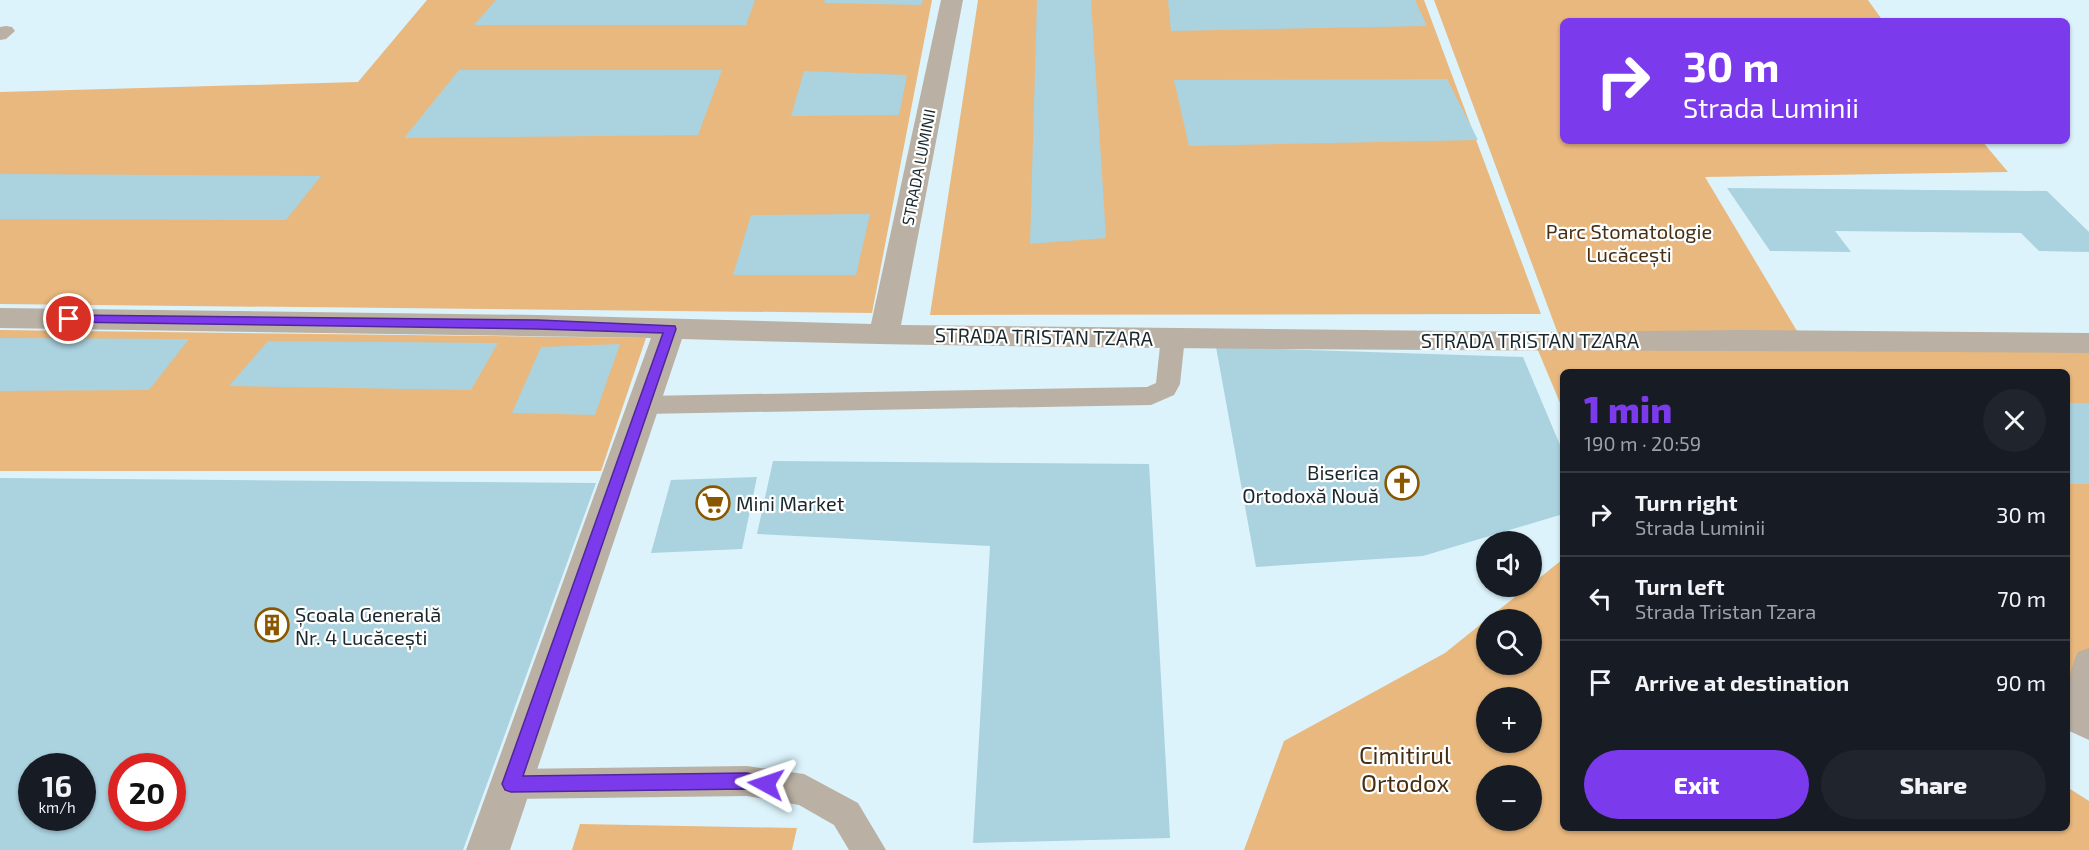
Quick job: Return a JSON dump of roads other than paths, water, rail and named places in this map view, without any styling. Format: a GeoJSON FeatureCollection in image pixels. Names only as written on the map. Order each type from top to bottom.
{"type":"FeatureCollection","features":[{"type":"Feature","properties":{"kind":"street","name":"STRADA LUMINII"},"geometry":{"type":"LineString","coordinates":[[884,335],[952,0]]}},
{"type":"Feature","properties":{"kind":"street","name":"STRADA TRISTAN TZARA"},"geometry":{"type":"LineString","coordinates":[[0,318],[538,325],[884,335],[1561,342],[1749,340],[2089,343]]}},
{"type":"Feature","properties":{"kind":"street"},"geometry":{"type":"LineString","coordinates":[[488,850],[670,329]]}},
{"type":"Feature","properties":{"kind":"lane"},"geometry":{"type":"LineString","coordinates":[[644,405],[1151,396],[1165,389],[1168,384],[1173,337]]}},
{"type":"Feature","properties":{"kind":"lane"},"geometry":{"type":"LineString","coordinates":[[2089,661],[2077,720],[2089,726]]}},
{"type":"Feature","properties":{"kind":"lane"},"geometry":{"type":"LineString","coordinates":[[511,784],[747,781],[804,790],[846,813],[869,850]]}},
{"type":"Feature","properties":{"kind":"place","name":"Biserica Ortodoxă Nouă"},"geometry":{"type":"Point","coordinates":[1402,483]}},
{"type":"Feature","properties":{"kind":"place","name":"Mini Market"},"geometry":{"type":"Point","coordinates":[713,503]}},
{"type":"Feature","properties":{"kind":"place","name":"Școala Generală Nr. 4 Lucăcești"},"geometry":{"type":"Point","coordinates":[272,625]}},
{"type":"Feature","properties":{"kind":"park label","name":"Parc Stomatologie Lucăcești"},"geometry":{"type":"Point","coordinates":[1629,242]}},
{"type":"Feature","properties":{"kind":"park label","name":"Cimitirul Ortodox"},"geometry":{"type":"Point","coordinates":[1405,768]}}]}
